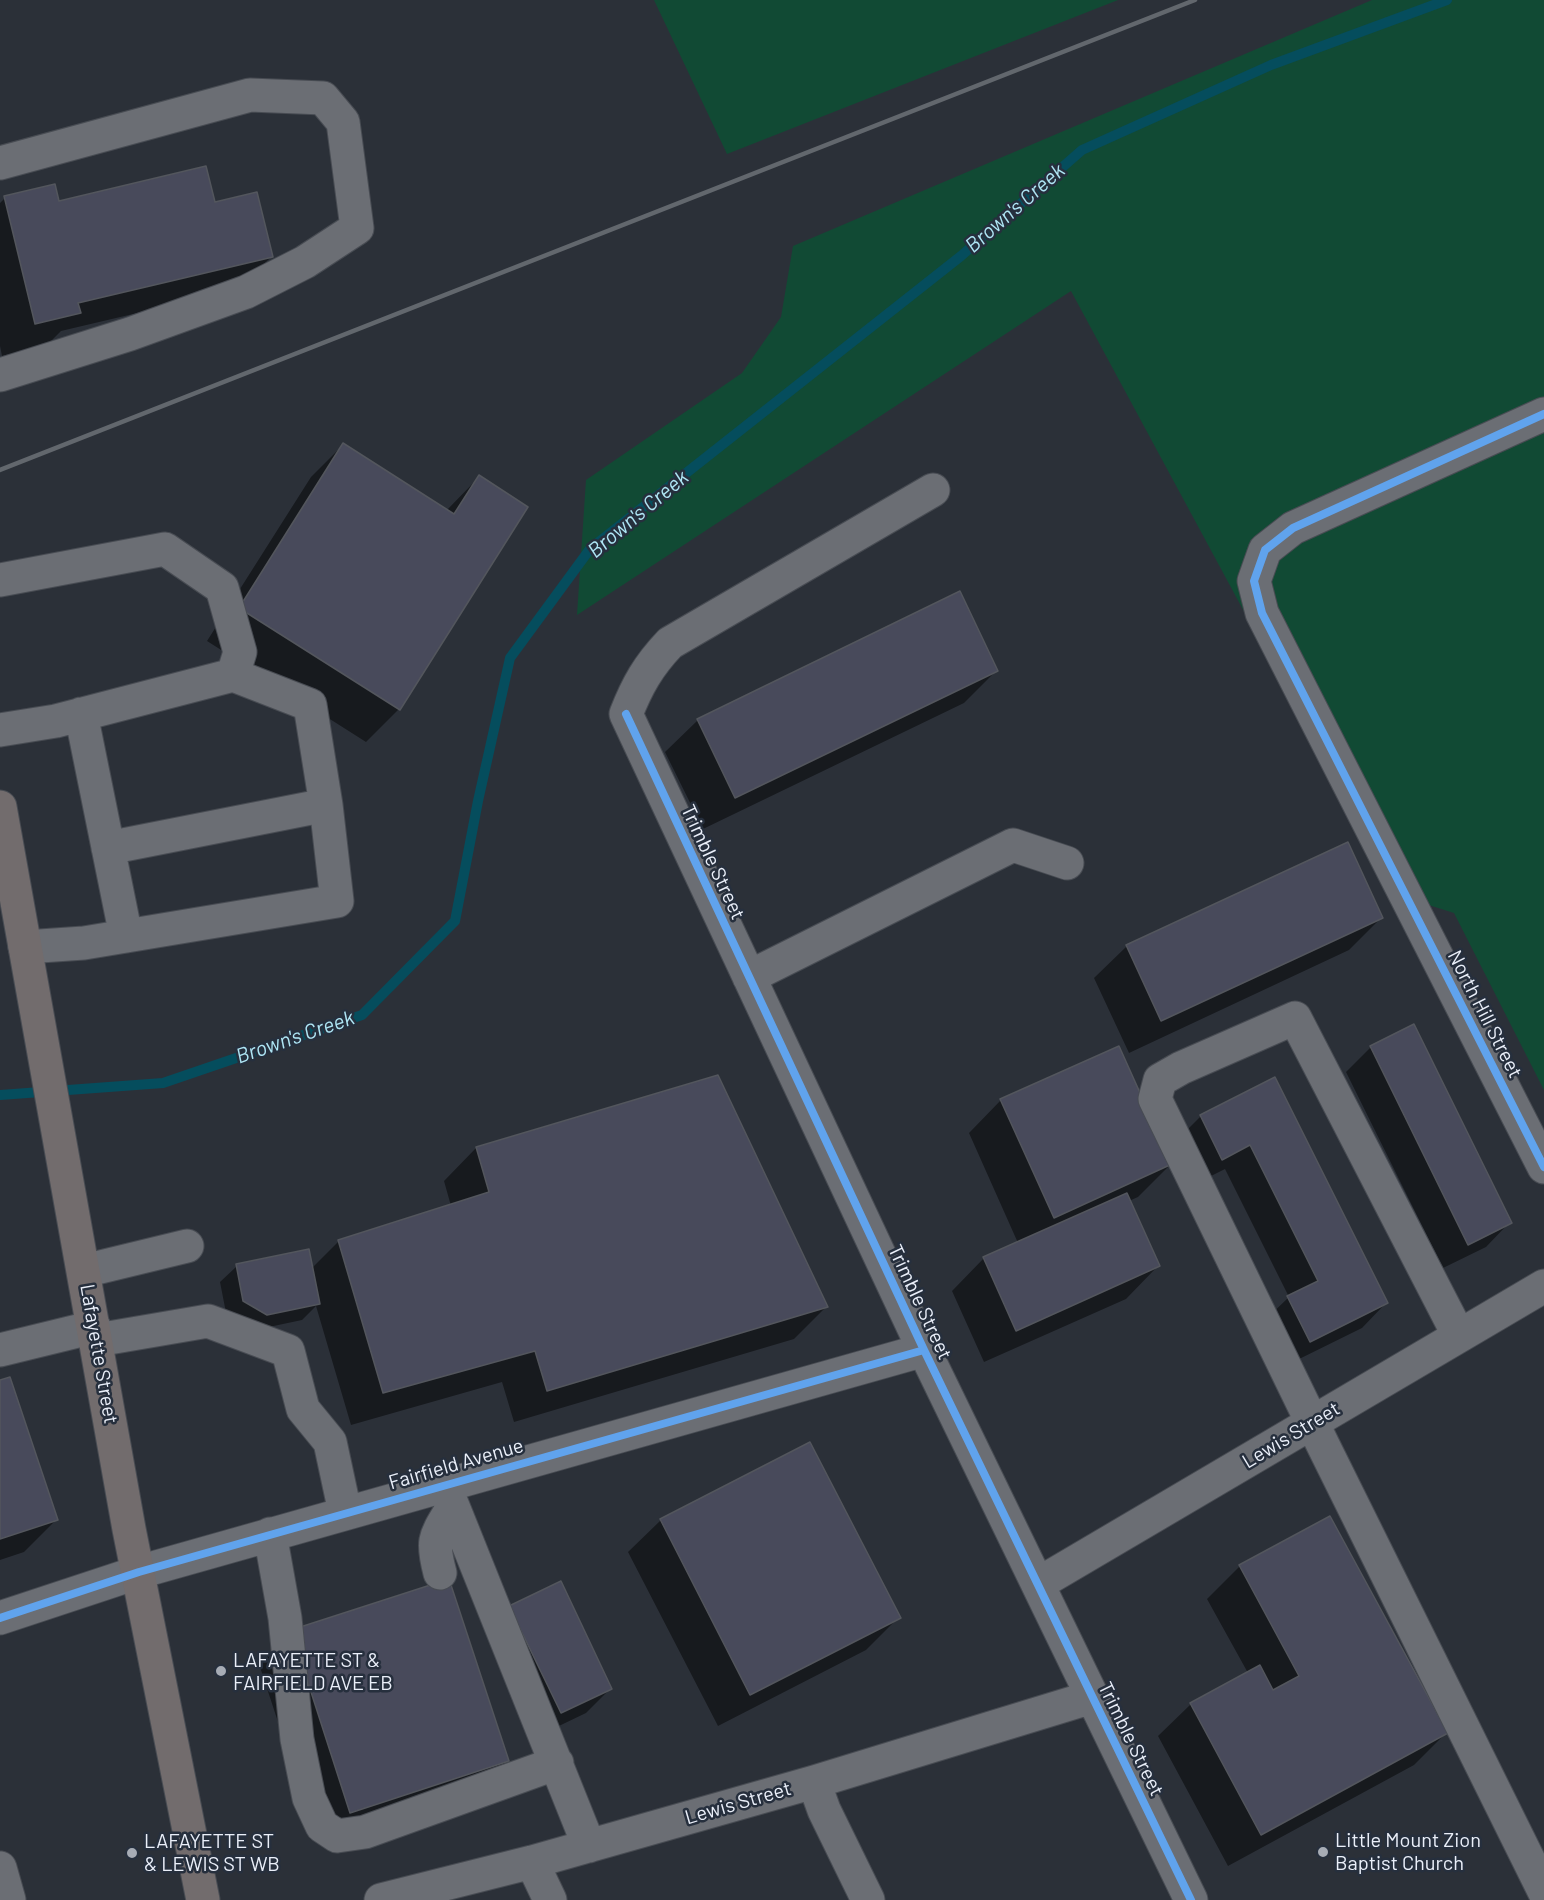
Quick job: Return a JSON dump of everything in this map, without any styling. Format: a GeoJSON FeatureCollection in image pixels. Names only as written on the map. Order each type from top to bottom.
{"type":"FeatureCollection","features":[{"type":"Feature","properties":{"kind":"main road","name":"Lafayette Street"},"geometry":{"type":"LineString","coordinates":[[0,807],[129,1528],[203,1900]]}},
{"type":"Feature","properties":{"kind":"street"},"geometry":{"type":"LineString","coordinates":[[0,163],[250,95],[323,98],[343,122],[357,228],[305,262],[246,292],[130,334],[0,375]]}},
{"type":"Feature","properties":{"kind":"street","name":"North Hill Street"},"geometry":{"type":"LineString","coordinates":[[1544,414],[1293,528],[1265,550],[1254,581],[1262,613],[1544,1167]]}},
{"type":"Feature","properties":{"kind":"street","name":"Trimble Street"},"geometry":{"type":"LineString","coordinates":[[933,490],[670,643],[655,659],[637,685],[626,714],[924,1350],[1191,1900]]}},
{"type":"Feature","properties":{"kind":"street"},"geometry":{"type":"LineString","coordinates":[[0,580],[165,549],[222,588],[240,652],[233,675]]}},
{"type":"Feature","properties":{"kind":"street"},"geometry":{"type":"LineString","coordinates":[[0,730],[56,721],[233,675],[310,705],[326,805],[337,901],[84,943],[26,947]]}},
{"type":"Feature","properties":{"kind":"street"},"geometry":{"type":"LineString","coordinates":[[81,714],[126,936]]}},
{"type":"Feature","properties":{"kind":"street"},"geometry":{"type":"LineString","coordinates":[[108,848],[326,805]]}},
{"type":"Feature","properties":{"kind":"street"},"geometry":{"type":"LineString","coordinates":[[749,977],[1013,845],[1067,863]]}},
{"type":"Feature","properties":{"kind":"street"},"geometry":{"type":"LineString","coordinates":[[1459,1336],[1295,1018],[1180,1068],[1160,1080],[1155,1099],[1312,1423],[1544,1891]]}},
{"type":"Feature","properties":{"kind":"street"},"geometry":{"type":"LineString","coordinates":[[84,1271],[187,1246]]}},
{"type":"Feature","properties":{"kind":"street","name":"Lewis Street"},"geometry":{"type":"LineString","coordinates":[[1038,1584],[1544,1286]]}},
{"type":"Feature","properties":{"kind":"street"},"geometry":{"type":"LineString","coordinates":[[0,1350],[95,1333],[208,1321],[288,1351],[303,1409],[330,1442],[345,1512]]}},
{"type":"Feature","properties":{"kind":"street","name":"Fairfield Avenue"},"geometry":{"type":"LineString","coordinates":[[0,1618],[139,1572],[345,1512],[448,1496],[924,1350]]}},
{"type":"Feature","properties":{"kind":"street"},"geometry":{"type":"LineString","coordinates":[[440,1573],[434,1549],[448,1496]]}},
{"type":"Feature","properties":{"kind":"street"},"geometry":{"type":"LineString","coordinates":[[448,1496],[589,1846]]}},
{"type":"Feature","properties":{"kind":"street"},"geometry":{"type":"LineString","coordinates":[[270,1534],[285,1618],[297,1739],[309,1798],[322,1826],[337,1836],[366,1832],[557,1763]]}},
{"type":"Feature","properties":{"kind":"street","name":"Lewis Street"},"geometry":{"type":"LineString","coordinates":[[381,1900],[532,1862],[814,1782],[1092,1697]]}},
{"type":"Feature","properties":{"kind":"street"},"geometry":{"type":"LineString","coordinates":[[814,1782],[824,1810],[868,1900]]}},
{"type":"Feature","properties":{"kind":"street"},"geometry":{"type":"LineString","coordinates":[[532,1862],[550,1900]]}},
{"type":"Feature","properties":{"kind":"street"},"geometry":{"type":"LineString","coordinates":[[0,1868],[9,1900]]}},
{"type":"Feature","properties":{"kind":"green space"},"geometry":{"type":"Polygon","coordinates":[[[654,0],[1118,0],[727,154],[654,0]]]}},
{"type":"Feature","properties":{"kind":"green space"},"geometry":{"type":"Polygon","coordinates":[[[1372,0],[1544,0],[1544,1090],[1454,913],[1397,895],[1071,291],[577,615],[586,480],[742,373],[781,317],[793,246],[1372,0]]]}},
{"type":"Feature","properties":{"kind":"building"},"geometry":{"type":"Polygon","coordinates":[[[206,166],[215,202],[257,192],[273,257],[78,303],[81,313],[35,324],[4,196],[55,184],[59,201],[206,166]]]}},
{"type":"Feature","properties":{"kind":"building"},"geometry":{"type":"Polygon","coordinates":[[[343,443],[454,514],[479,475],[528,507],[400,710],[239,608],[343,443]]]}},
{"type":"Feature","properties":{"kind":"building"},"geometry":{"type":"Polygon","coordinates":[[[960,591],[998,671],[735,798],[697,719],[960,591]]]}},
{"type":"Feature","properties":{"kind":"building"},"geometry":{"type":"Polygon","coordinates":[[[1348,842],[1383,918],[1161,1021],[1126,945],[1348,842]]]}},
{"type":"Feature","properties":{"kind":"building"},"geometry":{"type":"Polygon","coordinates":[[[1414,1024],[1512,1223],[1468,1245],[1370,1046],[1414,1024]]]}},
{"type":"Feature","properties":{"kind":"building"},"geometry":{"type":"Polygon","coordinates":[[[1119,1046],[1172,1164],[1054,1218],[1000,1099],[1119,1046]]]}},
{"type":"Feature","properties":{"kind":"building"},"geometry":{"type":"Polygon","coordinates":[[[718,1075],[828,1307],[547,1391],[535,1351],[383,1393],[338,1240],[489,1192],[476,1147],[718,1075]]]}},
{"type":"Feature","properties":{"kind":"building"},"geometry":{"type":"Polygon","coordinates":[[[1275,1077],[1388,1303],[1310,1342],[1287,1296],[1318,1281],[1250,1145],[1222,1160],[1200,1115],[1275,1077]]]}},
{"type":"Feature","properties":{"kind":"building"},"geometry":{"type":"Polygon","coordinates":[[[1127,1193],[1160,1266],[1016,1331],[983,1257],[1127,1193]]]}},
{"type":"Feature","properties":{"kind":"building"},"geometry":{"type":"Polygon","coordinates":[[[309,1249],[320,1304],[267,1315],[243,1301],[236,1264],[309,1249]]]}},
{"type":"Feature","properties":{"kind":"building"},"geometry":{"type":"Polygon","coordinates":[[[10,1377],[58,1520],[0,1539],[0,1380],[10,1377]]]}},
{"type":"Feature","properties":{"kind":"building"},"geometry":{"type":"Polygon","coordinates":[[[810,1442],[901,1618],[750,1695],[660,1519],[810,1442]]]}},
{"type":"Feature","properties":{"kind":"building"},"geometry":{"type":"Polygon","coordinates":[[[1330,1516],[1448,1733],[1261,1835],[1190,1703],[1260,1665],[1273,1690],[1299,1676],[1239,1565],[1330,1516]]]}},
{"type":"Feature","properties":{"kind":"building"},"geometry":{"type":"Polygon","coordinates":[[[449,1579],[509,1761],[350,1813],[291,1630],[449,1579]]]}},
{"type":"Feature","properties":{"kind":"building"},"geometry":{"type":"Polygon","coordinates":[[[561,1581],[612,1689],[561,1713],[509,1606],[561,1581]]]}},
{"type":"Feature","properties":{"kind":"waterway","name":"Brown's Creek"},"geometry":{"type":"LineString","coordinates":[[0,1095],[163,1083],[362,1015],[455,921],[478,801],[510,658],[590,549],[961,256],[1082,150],[1271,65],[1447,0]]}},
{"type":"Feature","properties":{"kind":"railway"},"geometry":{"type":"LineString","coordinates":[[0,470],[1195,0]]}},
{"type":"Feature","properties":{"kind":"cycle path"},"geometry":{"type":"LineString","coordinates":[[1544,414],[1293,528],[1265,550],[1254,581],[1262,613],[1544,1167]]}},
{"type":"Feature","properties":{"kind":"cycle path"},"geometry":{"type":"LineString","coordinates":[[626,714],[924,1350],[1191,1900]]}},
{"type":"Feature","properties":{"kind":"cycle path"},"geometry":{"type":"LineString","coordinates":[[0,1618],[139,1572],[924,1350]]}},
{"type":"Feature","properties":{"kind":"place","name":"LAFAYETTE ST & FAIRFIELD AVE EB"},"geometry":{"type":"Point","coordinates":[221,1671]}},
{"type":"Feature","properties":{"kind":"place","name":"Little Mount Zion Baptist Church"},"geometry":{"type":"Point","coordinates":[1323,1852]}},
{"type":"Feature","properties":{"kind":"place","name":"LAFAYETTE ST & LEWIS ST WB"},"geometry":{"type":"Point","coordinates":[132,1853]}}]}
